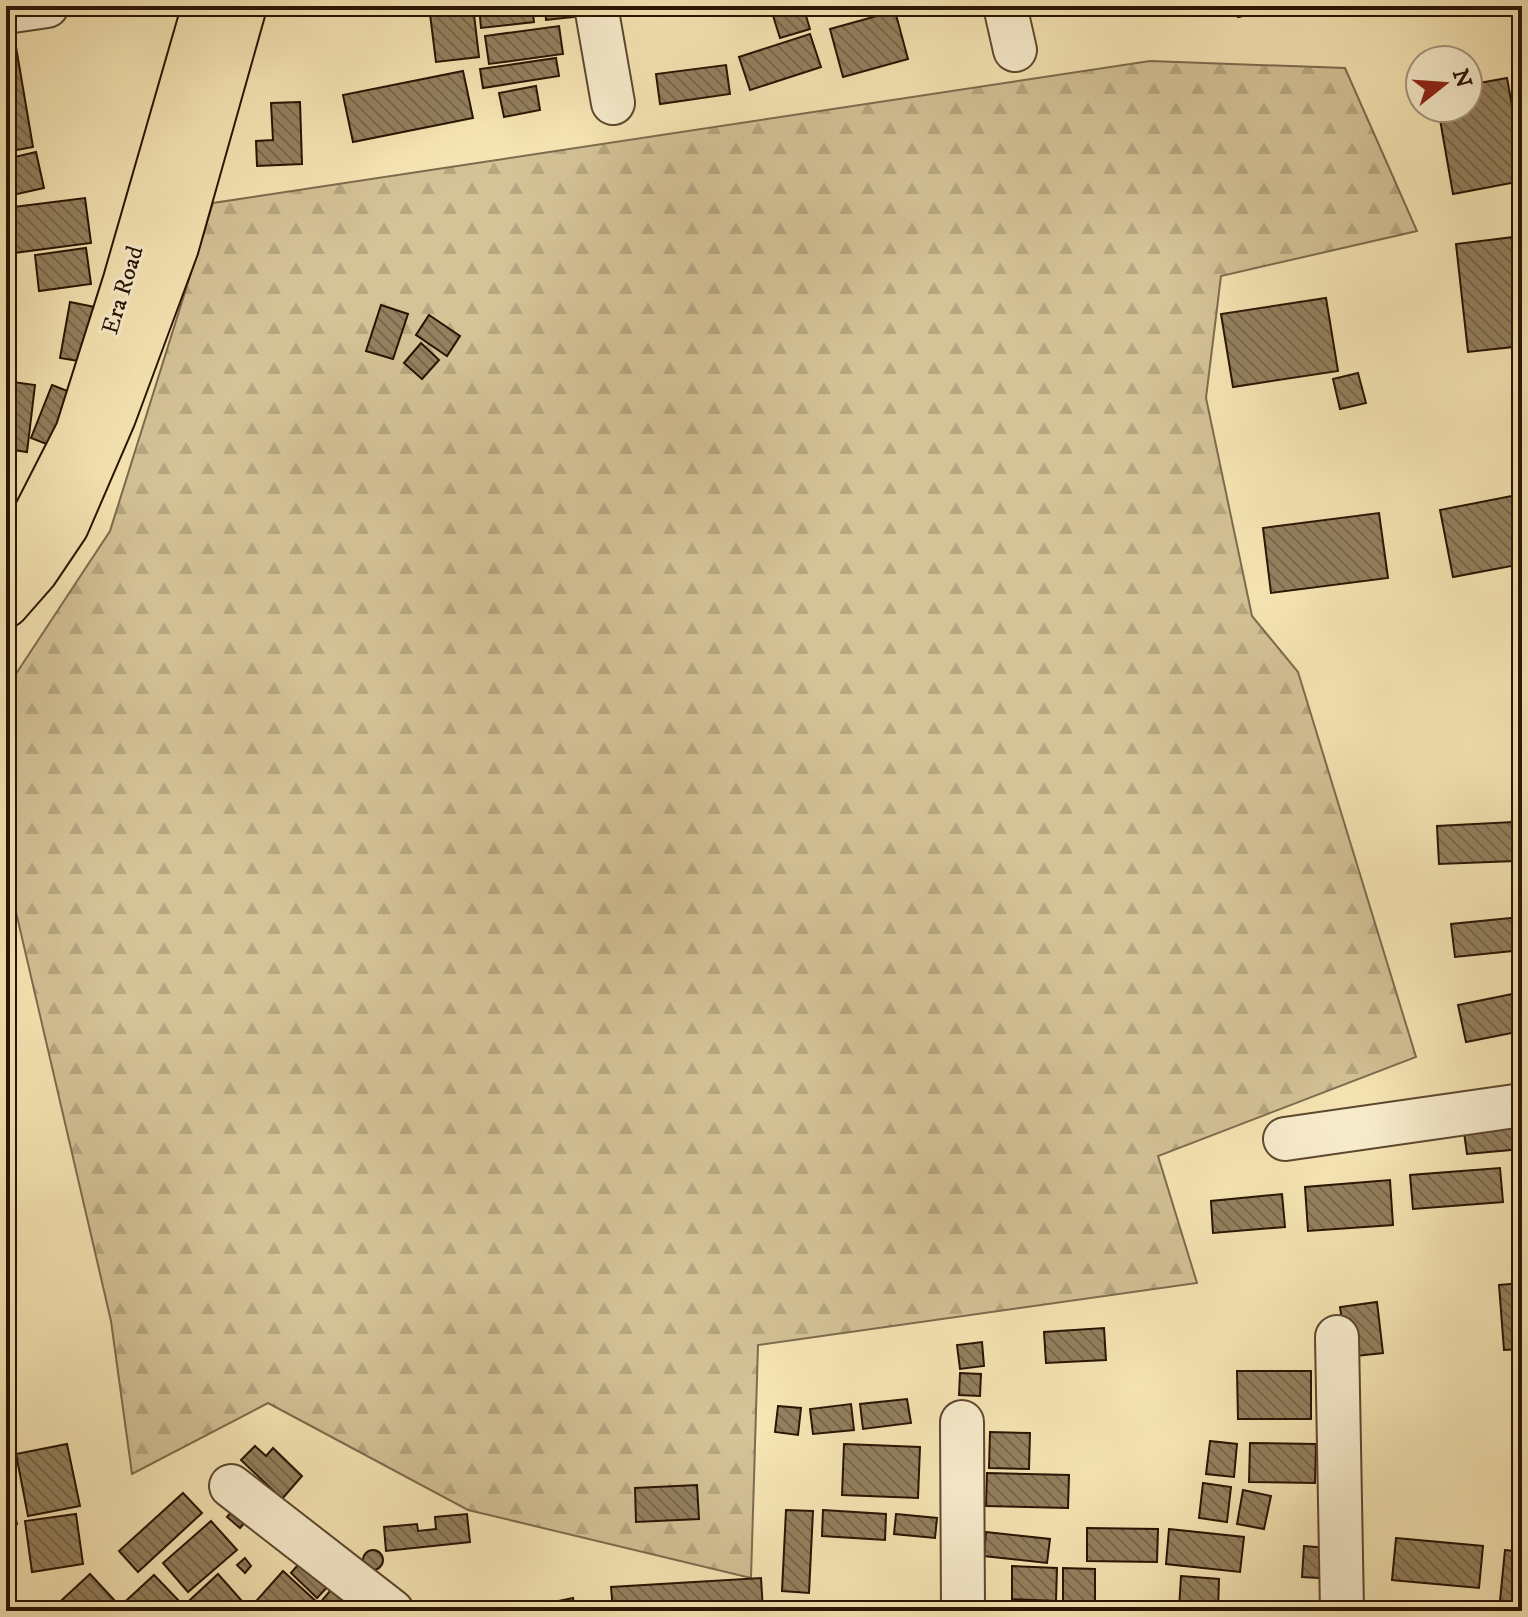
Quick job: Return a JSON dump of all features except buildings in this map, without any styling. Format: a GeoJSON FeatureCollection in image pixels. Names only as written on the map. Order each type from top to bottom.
{"type":"FeatureCollection","features":[{"type":"Feature","properties":{"kind":"main road","name":"Era Road"},"geometry":{"type":"LineString","coordinates":[[13,540],[78,432],[126,280],[205,6]]}},
{"type":"Feature","properties":{"kind":"main road"},"geometry":{"type":"LineString","coordinates":[[6,605],[35,572],[66,526],[113,417],[176,247],[244,6]]}},
{"type":"Feature","properties":{"kind":"street"},"geometry":{"type":"LineString","coordinates":[[6,12],[47,6]]}},
{"type":"Feature","properties":{"kind":"street"},"geometry":{"type":"LineString","coordinates":[[596,6],[613,103]]}},
{"type":"Feature","properties":{"kind":"street"},"geometry":{"type":"LineString","coordinates":[[1005,6],[1015,50]]}},
{"type":"Feature","properties":{"kind":"street"},"geometry":{"type":"LineString","coordinates":[[1285,1139],[1522,1105]]}},
{"type":"Feature","properties":{"kind":"street"},"geometry":{"type":"LineString","coordinates":[[1337,1337],[1342,1611]]}},
{"type":"Feature","properties":{"kind":"street"},"geometry":{"type":"LineString","coordinates":[[962,1422],[963,1611]]}},
{"type":"Feature","properties":{"kind":"street"},"geometry":{"type":"LineString","coordinates":[[231,1486],[392,1611]]}},
{"type":"Feature","properties":{"kind":"green space"},"geometry":{"type":"Polygon","coordinates":[[[1150,61],[1345,68],[1417,231],[1221,276],[1206,398],[1252,616],[1298,672],[1416,1057],[1158,1156],[1197,1283],[758,1345],[751,1578],[468,1510],[268,1403],[132,1474],[111,1321],[6,869],[6,689],[110,531],[213,203],[1150,61]]]}}]}
